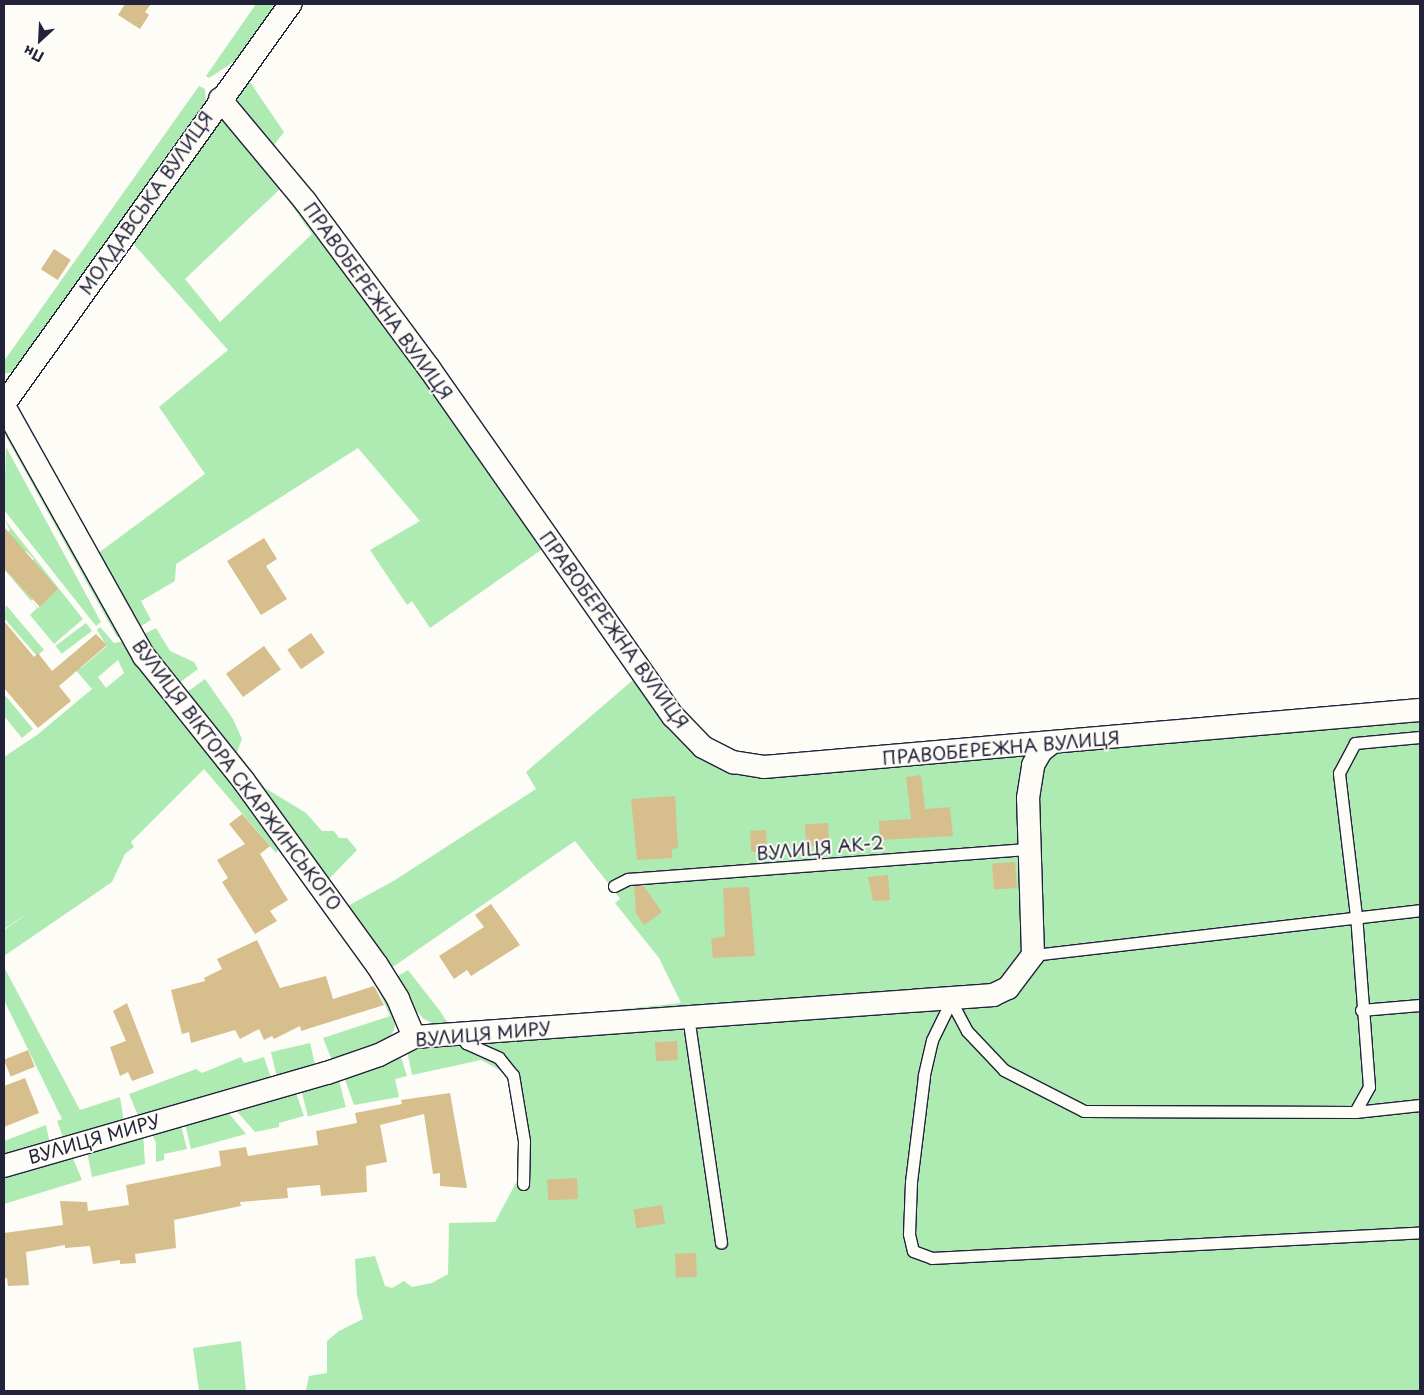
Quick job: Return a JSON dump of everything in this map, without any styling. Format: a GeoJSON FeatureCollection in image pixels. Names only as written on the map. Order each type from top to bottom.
{"type":"FeatureCollection","features":[{"type":"Feature","properties":{"kind":"street","name":"МОЛДАВСЬКА ВУЛИЦЯ"},"geometry":{"type":"LineString","coordinates":[[4,405],[290,4]]}},
{"type":"Feature","properties":{"kind":"street","name":"ПРАВОБЕРЕЖНА ВУЛИЦЯ"},"geometry":{"type":"LineString","coordinates":[[220,100],[305,201],[429,368],[673,716],[704,747],[733,762],[764,768],[1420,710]]}},
{"type":"Feature","properties":{"kind":"street","name":"ВУЛИЦЯ ВІКТОРА СКАРЖИНСЬКОГО"},"geometry":{"type":"LineString","coordinates":[[4,405],[144,656],[243,780],[377,965],[398,999],[414,1037]]}},
{"type":"Feature","properties":{"kind":"street"},"geometry":{"type":"LineString","coordinates":[[1032,955],[1028,798],[1033,765],[1041,751],[1050,744]]}},
{"type":"Feature","properties":{"kind":"street"},"geometry":{"type":"LineString","coordinates":[[1013,747],[1024,753],[1033,765]]}},
{"type":"Feature","properties":{"kind":"street","name":"ВУЛИЦЯ МИРУ"},"geometry":{"type":"LineString","coordinates":[[4,1166],[327,1073],[379,1055],[414,1037],[461,1036],[688,1016],[951,1001],[1001,992],[1021,974],[1032,955]]}},
{"type":"Feature","properties":{"kind":"lane"},"geometry":{"type":"LineString","coordinates":[[1354,1112],[1369,1087],[1361,1010],[1356,916],[1339,773],[1355,743],[1420,736]]}},
{"type":"Feature","properties":{"kind":"lane","name":"ВУЛИЦЯ АК-2"},"geometry":{"type":"LineString","coordinates":[[614,886],[628,878],[1030,849]]}},
{"type":"Feature","properties":{"kind":"lane"},"geometry":{"type":"LineString","coordinates":[[1032,955],[1420,910]]}},
{"type":"Feature","properties":{"kind":"lane"},"geometry":{"type":"LineString","coordinates":[[951,1001],[967,1031],[1004,1070],[1084,1111],[1354,1112],[1420,1104]]}},
{"type":"Feature","properties":{"kind":"lane"},"geometry":{"type":"LineString","coordinates":[[951,1001],[932,1040],[924,1076],[911,1182],[909,1234],[913,1251],[932,1258],[1420,1232]]}},
{"type":"Feature","properties":{"kind":"lane"},"geometry":{"type":"LineString","coordinates":[[1361,1010],[1420,1005]]}},
{"type":"Feature","properties":{"kind":"lane"},"geometry":{"type":"LineString","coordinates":[[688,1016],[721,1243]]}},
{"type":"Feature","properties":{"kind":"lane"},"geometry":{"type":"LineString","coordinates":[[461,1036],[466,1043],[498,1058],[513,1075],[524,1141],[523,1184]]}},
{"type":"Feature","properties":{"kind":"green space"},"geometry":{"type":"Polygon","coordinates":[[[256,4],[278,4],[238,59],[209,78],[206,76],[256,4]]]}},
{"type":"Feature","properties":{"kind":"green space"},"geometry":{"type":"Polygon","coordinates":[[[297,4],[304,4],[250,82],[284,132],[270,150],[235,109],[235,87],[297,4]]]}},
{"type":"Feature","properties":{"kind":"green space"},"geometry":{"type":"Polygon","coordinates":[[[199,86],[205,89],[206,105],[16,371],[4,374],[4,361],[199,86]]]}},
{"type":"Feature","properties":{"kind":"green space"},"geometry":{"type":"Polygon","coordinates":[[[217,119],[234,119],[548,545],[430,628],[412,601],[407,605],[370,550],[420,521],[358,448],[176,564],[175,581],[141,601],[151,620],[138,628],[97,554],[205,474],[159,407],[228,350],[129,239],[217,119]],[[280,189],[185,279],[220,322],[312,234],[280,189]]]}},
{"type":"Feature","properties":{"kind":"green space"},"geometry":{"type":"Polygon","coordinates":[[[5,435],[10,436],[123,637],[117,637],[5,435]]]}},
{"type":"Feature","properties":{"kind":"green space"},"geometry":{"type":"Polygon","coordinates":[[[6,447],[101,622],[96,626],[4,510],[6,447]]]}},
{"type":"Feature","properties":{"kind":"green space"},"geometry":{"type":"Polygon","coordinates":[[[4,519],[83,619],[54,644],[30,615],[37,608],[32,602],[38,608],[57,589],[50,582],[31,601],[4,569],[4,535],[10,530],[4,519]],[[26,551],[6,571],[13,579],[34,559],[26,551]]]}},
{"type":"Feature","properties":{"kind":"green space"},"geometry":{"type":"Polygon","coordinates":[[[6,605],[44,650],[39,654],[36,655],[4,618],[6,605]]]}},
{"type":"Feature","properties":{"kind":"green space"},"geometry":{"type":"Polygon","coordinates":[[[86,623],[92,631],[62,654],[56,646],[86,623]]]}},
{"type":"Feature","properties":{"kind":"green space"},"geometry":{"type":"Polygon","coordinates":[[[100,627],[114,643],[125,641],[275,835],[272,840],[278,850],[276,853],[204,769],[131,842],[134,847],[125,854],[112,882],[4,956],[4,930],[31,911],[4,929],[4,757],[37,735],[92,689],[67,660],[71,657],[81,668],[107,646],[97,630],[100,627]],[[118,660],[98,677],[106,688],[124,673],[118,660]]]}},
{"type":"Feature","properties":{"kind":"green space"},"geometry":{"type":"Polygon","coordinates":[[[156,628],[170,651],[194,662],[198,669],[175,686],[142,635],[156,628]]]}},
{"type":"Feature","properties":{"kind":"green space"},"geometry":{"type":"Polygon","coordinates":[[[640,674],[713,757],[1038,748],[1022,845],[624,875],[608,883],[575,841],[387,971],[183,695],[205,679],[233,719],[242,739],[237,752],[265,788],[306,813],[322,831],[334,831],[339,838],[347,838],[357,850],[327,881],[346,907],[395,880],[536,789],[526,772],[640,674]]]}},
{"type":"Feature","properties":{"kind":"green space"},"geometry":{"type":"Polygon","coordinates":[[[4,694],[33,729],[22,738],[4,716],[4,694]]]}},
{"type":"Feature","properties":{"kind":"green space"},"geometry":{"type":"Polygon","coordinates":[[[1420,715],[1420,1391],[297,1391],[306,1390],[309,1376],[327,1373],[327,1341],[339,1331],[363,1319],[357,1295],[355,1259],[375,1256],[385,1286],[392,1288],[404,1281],[412,1287],[432,1283],[448,1274],[449,1223],[495,1222],[519,1177],[520,1138],[516,1133],[507,1074],[481,1060],[412,1075],[407,1051],[422,1046],[457,1043],[488,1056],[517,1077],[474,1043],[681,1024],[690,1050],[725,1246],[695,1022],[1023,985],[1036,771],[1058,748],[1420,715]]]}},
{"type":"Feature","properties":{"kind":"green space"},"geometry":{"type":"Polygon","coordinates":[[[1018,852],[1030,941],[1002,987],[521,1020],[681,1003],[659,958],[615,903],[620,899],[614,890],[630,881],[1018,852]]]}},
{"type":"Feature","properties":{"kind":"green space"},"geometry":{"type":"Polygon","coordinates":[[[4,967],[80,1110],[120,1097],[124,1122],[64,1140],[57,1121],[62,1119],[4,1000],[4,967]]]}},
{"type":"Feature","properties":{"kind":"green space"},"geometry":{"type":"Polygon","coordinates":[[[368,967],[374,971],[394,1017],[395,1027],[390,1038],[333,1063],[323,1038],[390,1016],[368,967]]]}},
{"type":"Feature","properties":{"kind":"green space"},"geometry":{"type":"Polygon","coordinates":[[[408,970],[449,1025],[438,1026],[424,1019],[412,1006],[393,979],[408,970]]]}},
{"type":"Feature","properties":{"kind":"green space"},"geometry":{"type":"Polygon","coordinates":[[[310,1043],[316,1069],[277,1078],[271,1052],[310,1043]]]}},
{"type":"Feature","properties":{"kind":"green space"},"geometry":{"type":"Polygon","coordinates":[[[400,1054],[407,1076],[395,1079],[399,1097],[354,1105],[343,1074],[400,1054]]]}},
{"type":"Feature","properties":{"kind":"green space"},"geometry":{"type":"Polygon","coordinates":[[[241,1057],[244,1063],[264,1057],[272,1081],[139,1118],[129,1094],[196,1069],[202,1073],[241,1057]]]}},
{"type":"Feature","properties":{"kind":"green space"},"geometry":{"type":"Polygon","coordinates":[[[338,1076],[346,1107],[308,1116],[300,1085],[338,1076]]]}},
{"type":"Feature","properties":{"kind":"green space"},"geometry":{"type":"Polygon","coordinates":[[[295,1090],[304,1116],[279,1123],[279,1127],[255,1132],[233,1107],[295,1090]]]}},
{"type":"Feature","properties":{"kind":"green space"},"geometry":{"type":"Polygon","coordinates":[[[225,1109],[246,1134],[191,1149],[184,1120],[225,1109]]]}},
{"type":"Feature","properties":{"kind":"green space"},"geometry":{"type":"Polygon","coordinates":[[[180,1122],[187,1149],[164,1154],[164,1160],[156,1162],[156,1143],[150,1130],[180,1122]]]}},
{"type":"Feature","properties":{"kind":"green space"},"geometry":{"type":"Polygon","coordinates":[[[46,1125],[50,1144],[4,1158],[4,1141],[46,1125]]]}},
{"type":"Feature","properties":{"kind":"green space"},"geometry":{"type":"Polygon","coordinates":[[[143,1132],[145,1164],[92,1177],[87,1152],[143,1132]]]}},
{"type":"Feature","properties":{"kind":"green space"},"geometry":{"type":"Polygon","coordinates":[[[72,1156],[82,1180],[4,1204],[4,1173],[72,1156]]]}},
{"type":"Feature","properties":{"kind":"green space"},"geometry":{"type":"Polygon","coordinates":[[[241,1341],[246,1391],[199,1391],[193,1348],[241,1341]]]}},
{"type":"Feature","properties":{"kind":"building"},"geometry":{"type":"Polygon","coordinates":[[[125,4],[151,4],[145,12],[149,15],[140,29],[118,15],[125,4]]]}},
{"type":"Feature","properties":{"kind":"building"},"geometry":{"type":"Polygon","coordinates":[[[54,249],[71,260],[58,280],[41,269],[54,249]]]}},
{"type":"Feature","properties":{"kind":"building"},"geometry":{"type":"Polygon","coordinates":[[[4,527],[58,589],[40,607],[4,569],[4,527]]]}},
{"type":"Feature","properties":{"kind":"building"},"geometry":{"type":"Polygon","coordinates":[[[264,538],[277,559],[266,566],[287,599],[261,615],[227,561],[264,538]]]}},
{"type":"Feature","properties":{"kind":"building"},"geometry":{"type":"Polygon","coordinates":[[[4,621],[34,657],[38,653],[52,671],[96,634],[107,645],[59,686],[71,701],[38,728],[4,688],[4,621]]]}},
{"type":"Feature","properties":{"kind":"building"},"geometry":{"type":"Polygon","coordinates":[[[311,633],[325,653],[301,669],[287,650],[311,633]]]}},
{"type":"Feature","properties":{"kind":"building"},"geometry":{"type":"Polygon","coordinates":[[[264,646],[281,669],[243,697],[226,674],[264,646]]]}},
{"type":"Feature","properties":{"kind":"building"},"geometry":{"type":"Polygon","coordinates":[[[921,775],[925,809],[950,807],[953,836],[880,840],[879,821],[911,819],[906,777],[921,775]]]}},
{"type":"Feature","properties":{"kind":"building"},"geometry":{"type":"Polygon","coordinates":[[[675,796],[678,848],[672,849],[672,858],[637,860],[631,799],[675,796]]]}},
{"type":"Feature","properties":{"kind":"building"},"geometry":{"type":"Polygon","coordinates":[[[242,814],[270,846],[260,854],[288,900],[270,911],[277,921],[255,934],[222,882],[228,878],[217,860],[245,844],[229,824],[242,814]]]}},
{"type":"Feature","properties":{"kind":"building"},"geometry":{"type":"Polygon","coordinates":[[[828,823],[829,845],[806,846],[805,824],[828,823]]]}},
{"type":"Feature","properties":{"kind":"building"},"geometry":{"type":"Polygon","coordinates":[[[766,830],[767,851],[751,852],[750,831],[766,830]]]}},
{"type":"Feature","properties":{"kind":"building"},"geometry":{"type":"Polygon","coordinates":[[[1015,862],[1017,888],[994,890],[992,864],[1015,862]]]}},
{"type":"Feature","properties":{"kind":"building"},"geometry":{"type":"Polygon","coordinates":[[[888,875],[890,900],[873,901],[868,877],[888,875]]]}},
{"type":"Feature","properties":{"kind":"building"},"geometry":{"type":"Polygon","coordinates":[[[643,885],[662,912],[644,925],[636,913],[634,886],[643,885]]]}},
{"type":"Feature","properties":{"kind":"building"},"geometry":{"type":"Polygon","coordinates":[[[749,887],[755,956],[713,958],[711,939],[725,936],[723,888],[749,887]]]}},
{"type":"Feature","properties":{"kind":"building"},"geometry":{"type":"Polygon","coordinates":[[[491,904],[520,945],[471,976],[467,970],[454,979],[439,956],[484,927],[475,915],[491,904]]]}},
{"type":"Feature","properties":{"kind":"building"},"geometry":{"type":"Polygon","coordinates":[[[257,940],[280,988],[326,976],[333,999],[374,986],[384,1005],[301,1031],[300,1026],[274,1039],[272,1036],[264,1040],[259,1029],[240,1039],[235,1030],[191,1043],[189,1032],[182,1034],[171,990],[205,981],[204,978],[222,969],[217,959],[257,940]]]}},
{"type":"Feature","properties":{"kind":"building"},"geometry":{"type":"Polygon","coordinates":[[[127,1003],[154,1073],[132,1081],[128,1072],[120,1076],[110,1047],[126,1041],[113,1011],[127,1003]]]}},
{"type":"Feature","properties":{"kind":"building"},"geometry":{"type":"Polygon","coordinates":[[[677,1041],[678,1060],[656,1061],[655,1042],[677,1041]]]}},
{"type":"Feature","properties":{"kind":"building"},"geometry":{"type":"Polygon","coordinates":[[[28,1050],[35,1067],[11,1076],[4,1060],[28,1050]]]}},
{"type":"Feature","properties":{"kind":"building"},"geometry":{"type":"Polygon","coordinates":[[[25,1078],[39,1113],[4,1127],[4,1086],[25,1078]]]}},
{"type":"Feature","properties":{"kind":"building"},"geometry":{"type":"Polygon","coordinates":[[[450,1093],[467,1188],[440,1186],[440,1173],[433,1174],[424,1114],[380,1125],[387,1162],[366,1166],[367,1192],[321,1196],[320,1185],[287,1188],[288,1198],[240,1202],[241,1206],[174,1220],[176,1248],[135,1254],[136,1263],[120,1264],[120,1260],[93,1264],[90,1246],[65,1248],[65,1245],[26,1252],[29,1285],[8,1286],[7,1278],[4,1279],[4,1233],[63,1225],[60,1201],[87,1202],[88,1211],[129,1205],[126,1185],[221,1166],[219,1151],[246,1147],[248,1156],[318,1145],[316,1131],[357,1123],[355,1113],[402,1104],[401,1100],[450,1093]]]}},
{"type":"Feature","properties":{"kind":"building"},"geometry":{"type":"Polygon","coordinates":[[[577,1178],[578,1199],[548,1201],[547,1180],[577,1178]]]}},
{"type":"Feature","properties":{"kind":"building"},"geometry":{"type":"Polygon","coordinates":[[[662,1205],[665,1224],[636,1228],[633,1210],[662,1205]]]}},
{"type":"Feature","properties":{"kind":"building"},"geometry":{"type":"Polygon","coordinates":[[[696,1253],[697,1277],[676,1278],[675,1254],[696,1253]]]}}]}
